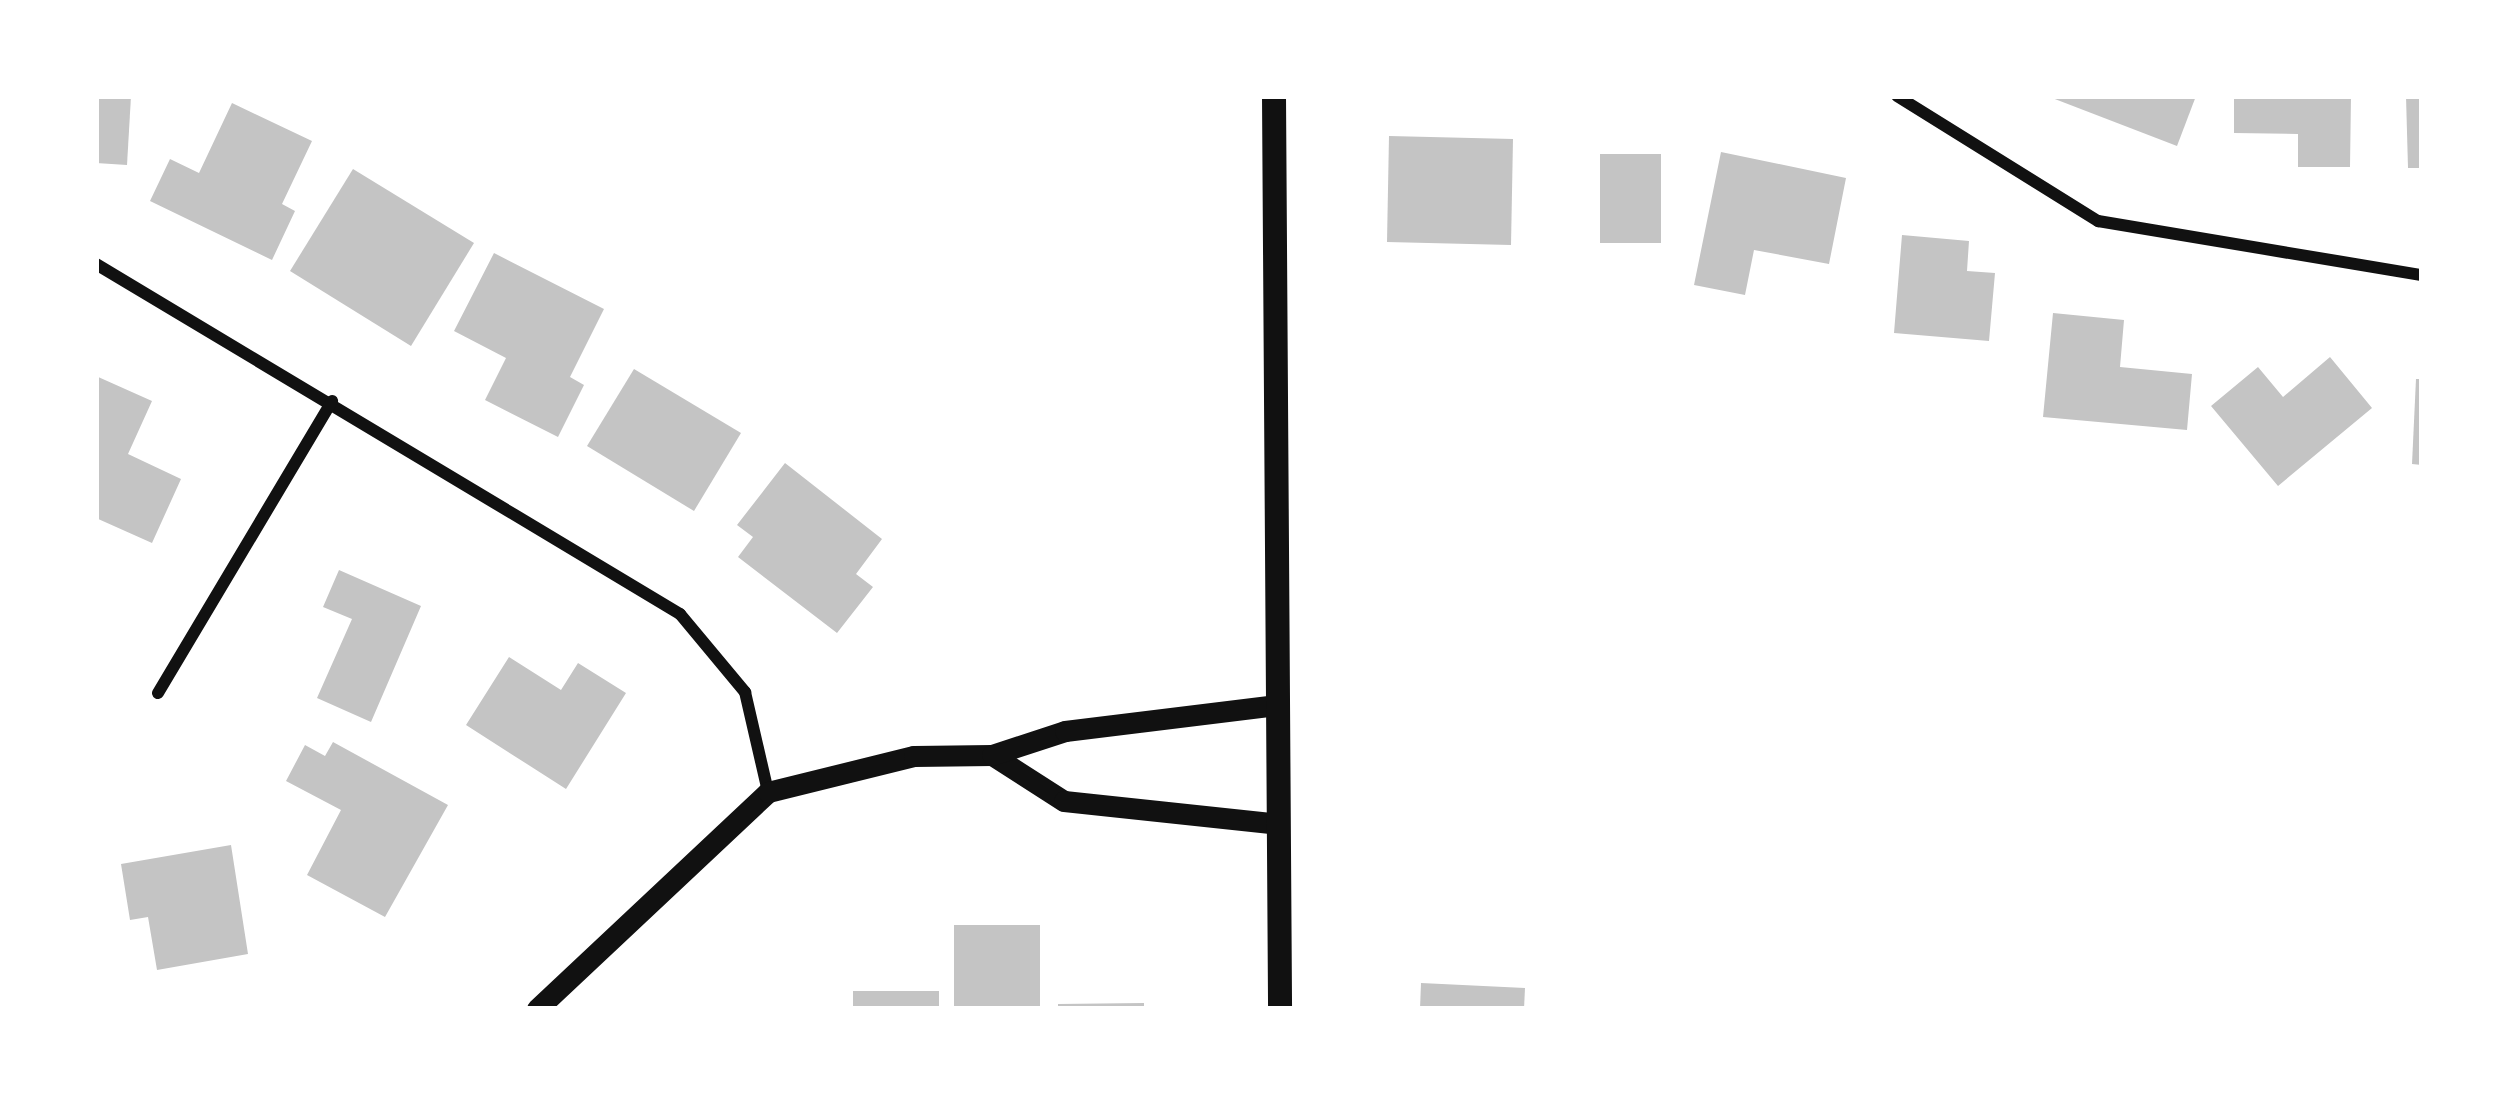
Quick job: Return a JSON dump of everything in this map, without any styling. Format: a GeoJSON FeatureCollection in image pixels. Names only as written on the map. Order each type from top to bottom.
{"type":"FeatureCollection","features":[{"type":"Feature","properties":{"kind":"main road"},"geometry":{"type":"LineString","coordinates":[[1274,96],[1280,1009]]}},
{"type":"Feature","properties":{"kind":"street"},"geometry":{"type":"LineString","coordinates":[[1897,96],[2098,221],[2422,275]]}},
{"type":"Feature","properties":{"kind":"street"},"geometry":{"type":"LineString","coordinates":[[96,264],[332,401],[680,614],[745,692],[768,793]]}},
{"type":"Feature","properties":{"kind":"street"},"geometry":{"type":"LineString","coordinates":[[158,693],[332,401]]}},
{"type":"Feature","properties":{"kind":"street"},"geometry":{"type":"LineString","coordinates":[[536,1009],[768,793],[914,756],[992,755],[1065,731],[1277,705]]}},
{"type":"Feature","properties":{"kind":"street"},"geometry":{"type":"LineString","coordinates":[[992,755],[1064,801],[1279,824]]}},
{"type":"Feature","properties":{"kind":"building"},"geometry":{"type":"Polygon","coordinates":[[[96,96],[131,96],[127,165],[96,163],[96,96]]]}},
{"type":"Feature","properties":{"kind":"building"},"geometry":{"type":"Polygon","coordinates":[[[2047,96],[2196,96],[2177,146],[2047,96]]]}},
{"type":"Feature","properties":{"kind":"building"},"geometry":{"type":"Polygon","coordinates":[[[2234,96],[2351,96],[2350,167],[2298,167],[2298,134],[2234,133],[2234,96]]]}},
{"type":"Feature","properties":{"kind":"building"},"geometry":{"type":"Polygon","coordinates":[[[2406,96],[2422,96],[2422,168],[2408,168],[2406,96]]]}},
{"type":"Feature","properties":{"kind":"building"},"geometry":{"type":"Polygon","coordinates":[[[232,103],[312,141],[282,204],[295,211],[272,260],[150,201],[170,159],[199,173],[232,103]]]}},
{"type":"Feature","properties":{"kind":"building"},"geometry":{"type":"Polygon","coordinates":[[[1389,136],[1513,139],[1511,245],[1387,242],[1389,136]]]}},
{"type":"Feature","properties":{"kind":"building"},"geometry":{"type":"Polygon","coordinates":[[[1721,152],[1846,178],[1829,264],[1754,250],[1745,295],[1694,285],[1721,152]]]}},
{"type":"Feature","properties":{"kind":"building"},"geometry":{"type":"Polygon","coordinates":[[[1600,154],[1661,154],[1661,243],[1600,243],[1600,154]]]}},
{"type":"Feature","properties":{"kind":"building"},"geometry":{"type":"Polygon","coordinates":[[[353,169],[474,243],[411,346],[290,271],[353,169]]]}},
{"type":"Feature","properties":{"kind":"building"},"geometry":{"type":"Polygon","coordinates":[[[1902,235],[1969,241],[1967,271],[1995,273],[1989,341],[1894,333],[1902,235]]]}},
{"type":"Feature","properties":{"kind":"building"},"geometry":{"type":"Polygon","coordinates":[[[494,253],[604,309],[570,377],[584,385],[558,437],[485,400],[506,358],[454,331],[494,253]]]}},
{"type":"Feature","properties":{"kind":"building"},"geometry":{"type":"Polygon","coordinates":[[[2053,313],[2124,320],[2120,367],[2192,374],[2187,430],[2043,417],[2053,313]]]}},
{"type":"Feature","properties":{"kind":"building"},"geometry":{"type":"Polygon","coordinates":[[[2330,357],[2372,408],[2278,486],[2211,406],[2258,367],[2283,397],[2330,357]]]}},
{"type":"Feature","properties":{"kind":"building"},"geometry":{"type":"Polygon","coordinates":[[[634,369],[741,433],[694,511],[587,446],[634,369]]]}},
{"type":"Feature","properties":{"kind":"building"},"geometry":{"type":"Polygon","coordinates":[[[96,376],[152,401],[128,454],[181,479],[152,543],[96,518],[96,376]]]}},
{"type":"Feature","properties":{"kind":"building"},"geometry":{"type":"Polygon","coordinates":[[[2416,379],[2422,379],[2422,465],[2412,464],[2416,379]]]}},
{"type":"Feature","properties":{"kind":"building"},"geometry":{"type":"Polygon","coordinates":[[[785,463],[882,539],[856,574],[873,587],[837,633],[738,557],[753,537],[737,525],[785,463]]]}},
{"type":"Feature","properties":{"kind":"building"},"geometry":{"type":"Polygon","coordinates":[[[339,570],[421,606],[371,722],[317,698],[352,619],[323,607],[339,570]]]}},
{"type":"Feature","properties":{"kind":"building"},"geometry":{"type":"Polygon","coordinates":[[[509,657],[561,690],[578,663],[626,693],[566,789],[466,725],[509,657]]]}},
{"type":"Feature","properties":{"kind":"building"},"geometry":{"type":"Polygon","coordinates":[[[333,742],[448,805],[385,917],[307,875],[341,810],[286,781],[305,745],[325,756],[333,742]]]}},
{"type":"Feature","properties":{"kind":"building"},"geometry":{"type":"Polygon","coordinates":[[[231,845],[248,954],[157,970],[148,917],[130,920],[121,864],[231,845]]]}},
{"type":"Feature","properties":{"kind":"building"},"geometry":{"type":"Polygon","coordinates":[[[954,925],[1040,925],[1040,1009],[954,1009],[954,925]]]}},
{"type":"Feature","properties":{"kind":"building"},"geometry":{"type":"Polygon","coordinates":[[[1421,983],[1525,988],[1524,1009],[1420,1009],[1421,983]]]}},
{"type":"Feature","properties":{"kind":"building"},"geometry":{"type":"Polygon","coordinates":[[[853,991],[939,991],[939,1009],[853,1009],[853,991]]]}},
{"type":"Feature","properties":{"kind":"building"},"geometry":{"type":"Polygon","coordinates":[[[1144,1003],[1144,1009],[1058,1009],[1058,1004],[1144,1003]]]}}]}
